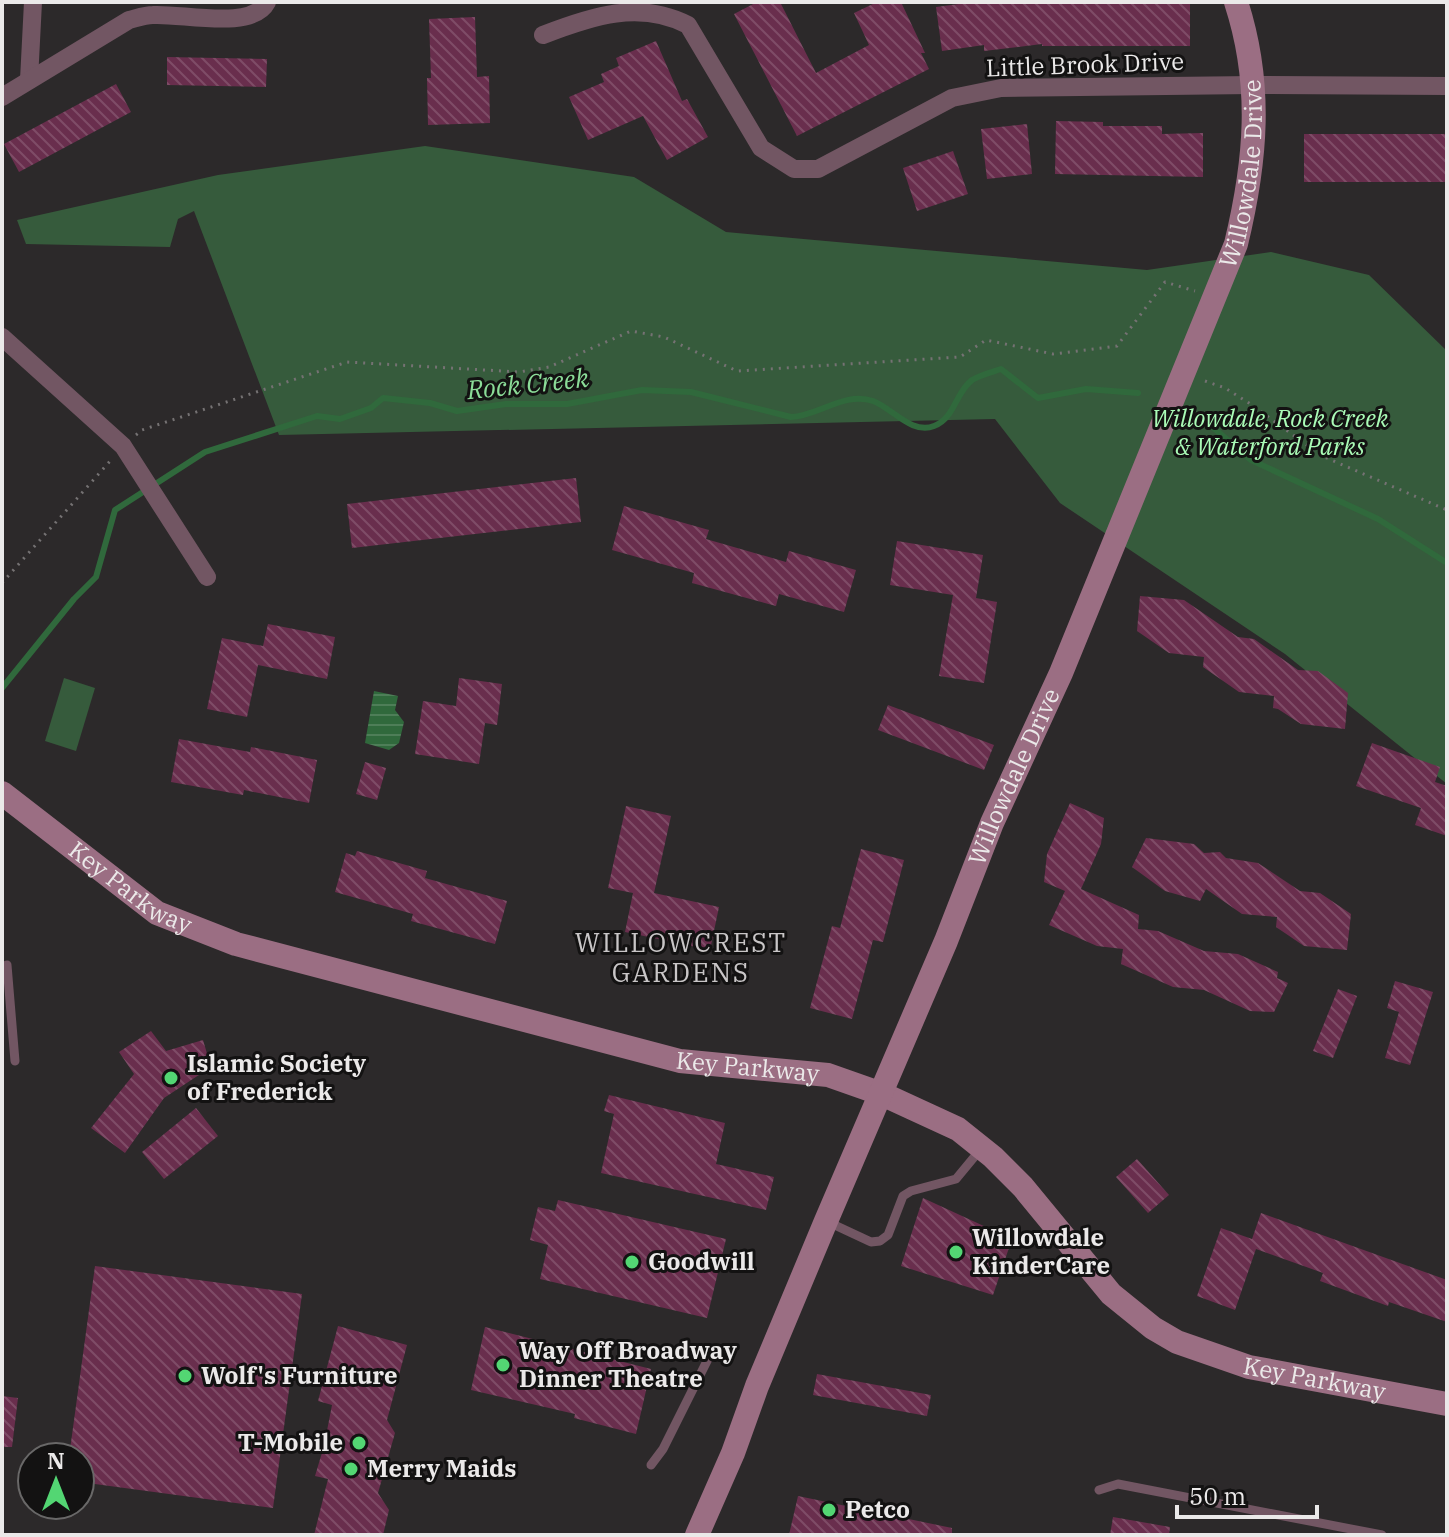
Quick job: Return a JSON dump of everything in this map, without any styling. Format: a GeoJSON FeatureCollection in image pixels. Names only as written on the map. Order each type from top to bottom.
{"type":"FeatureCollection","features":[{"type":"Feature","properties":{"kind":"street"},"geometry":{"type":"LineString","coordinates":[[29,80],[33,2]]}},
{"type":"Feature","properties":{"kind":"street"},"geometry":{"type":"LineString","coordinates":[[2,97],[129,20],[152,15],[238,19],[253,16],[267,2]]}},
{"type":"Feature","properties":{"kind":"street","name":"Willowdale Drive"},"geometry":{"type":"LineString","coordinates":[[697,1535],[826,1221],[946,941],[992,823],[1061,673],[1236,244],[1252,172],[1255,129],[1253,85],[1244,27],[1236,2]]}},
{"type":"Feature","properties":{"kind":"street","name":"Little Brook Drive"},"geometry":{"type":"LineString","coordinates":[[543,35],[618,7],[669,11],[688,25],[761,148],[794,169],[818,169],[952,98],[1001,88],[1447,86]]}},
{"type":"Feature","properties":{"kind":"street"},"geometry":{"type":"LineString","coordinates":[[2,337],[123,446],[207,577]]}},
{"type":"Feature","properties":{"kind":"street","name":"Key Parkway"},"geometry":{"type":"LineString","coordinates":[[2,793],[157,913],[236,944],[680,1061],[828,1075],[882,1094],[958,1129],[982,1148],[1023,1187],[1117,1300],[1177,1342],[1249,1367],[1447,1404]]}},
{"type":"Feature","properties":{"kind":"lane"},"geometry":{"type":"LineString","coordinates":[[2,967],[7,965],[15,1061]]}},
{"type":"Feature","properties":{"kind":"lane"},"geometry":{"type":"LineString","coordinates":[[826,1221],[871,1242],[880,1241],[888,1235],[903,1196],[956,1179],[982,1148]]}},
{"type":"Feature","properties":{"kind":"lane"},"geometry":{"type":"LineString","coordinates":[[651,1465],[663,1449],[711,1353]]}},
{"type":"Feature","properties":{"kind":"lane"},"geometry":{"type":"LineString","coordinates":[[1099,1490],[1118,1484],[1382,1535]]}},
{"type":"Feature","properties":{"kind":"path"},"geometry":{"type":"LineString","coordinates":[[130,440],[142,430],[347,362],[519,372],[549,367],[631,331],[664,337],[737,371],[960,357],[986,340],[1053,354],[1117,346],[1165,282],[1214,297]]}},
{"type":"Feature","properties":{"kind":"path"},"geometry":{"type":"LineString","coordinates":[[1182,374],[1225,388],[1322,456],[1447,510]]}},
{"type":"Feature","properties":{"kind":"path"},"geometry":{"type":"LineString","coordinates":[[2,583],[117,452]]}},
{"type":"Feature","properties":{"kind":"green space","name":"Willowdale, Rock Creek & Waterford Parks"},"geometry":{"type":"Polygon","coordinates":[[[425,146],[634,177],[726,232],[1147,270],[1271,252],[1369,275],[1447,351],[1447,784],[1285,654],[1060,503],[995,419],[279,435],[194,211],[178,219],[170,247],[26,244],[17,220],[218,175],[425,146]]]}},
{"type":"Feature","properties":{"kind":"green space"},"geometry":{"type":"Polygon","coordinates":[[[64,678],[95,688],[76,751],[45,741],[64,678]]]}},
{"type":"Feature","properties":{"kind":"shaded area"},"geometry":{"type":"Polygon","coordinates":[[[374,691],[398,696],[395,710],[404,722],[399,743],[389,750],[365,743],[374,691]]]}},
{"type":"Feature","properties":{"kind":"building"},"geometry":{"type":"Polygon","coordinates":[[[757,2],[780,2],[816,73],[869,45],[854,13],[877,2],[901,2],[925,53],[921,53],[929,69],[797,136],[734,14],[757,2]]]}},
{"type":"Feature","properties":{"kind":"building"},"geometry":{"type":"Polygon","coordinates":[[[974,2],[1190,2],[1190,46],[1042,44],[984,51],[984,45],[942,51],[936,7],[974,2]]]}},
{"type":"Feature","properties":{"kind":"building"},"geometry":{"type":"Polygon","coordinates":[[[475,17],[477,77],[489,76],[490,123],[428,125],[427,78],[431,78],[429,19],[475,17]]]}},
{"type":"Feature","properties":{"kind":"building"},"geometry":{"type":"Polygon","coordinates":[[[656,41],[682,101],[687,99],[708,137],[667,160],[643,116],[588,140],[569,97],[604,82],[601,74],[619,66],[616,58],[656,41]]]}},
{"type":"Feature","properties":{"kind":"building"},"geometry":{"type":"Polygon","coordinates":[[[167,57],[267,59],[266,87],[167,85],[167,57]]]}},
{"type":"Feature","properties":{"kind":"building"},"geometry":{"type":"Polygon","coordinates":[[[116,84],[131,112],[19,172],[4,144],[116,84]]]}},
{"type":"Feature","properties":{"kind":"building"},"geometry":{"type":"Polygon","coordinates":[[[1056,121],[1103,122],[1103,126],[1162,126],[1162,134],[1203,133],[1203,177],[1055,174],[1056,121]]]}},
{"type":"Feature","properties":{"kind":"building"},"geometry":{"type":"Polygon","coordinates":[[[1027,124],[1032,174],[987,179],[981,129],[1027,124]]]}},
{"type":"Feature","properties":{"kind":"building"},"geometry":{"type":"Polygon","coordinates":[[[1304,134],[1447,134],[1447,182],[1304,182],[1304,134]]]}},
{"type":"Feature","properties":{"kind":"building"},"geometry":{"type":"Polygon","coordinates":[[[953,151],[968,194],[917,211],[903,168],[953,151]]]}},
{"type":"Feature","properties":{"kind":"building"},"geometry":{"type":"Polygon","coordinates":[[[576,478],[581,522],[352,548],[347,504],[576,478]]]}},
{"type":"Feature","properties":{"kind":"building"},"geometry":{"type":"Polygon","coordinates":[[[624,506],[709,530],[706,539],[786,562],[789,551],[856,570],[844,612],[779,594],[776,606],[692,583],[694,573],[612,550],[624,506]]]}},
{"type":"Feature","properties":{"kind":"building"},"geometry":{"type":"Polygon","coordinates":[[[897,541],[983,555],[976,598],[997,602],[984,683],[939,676],[953,595],[890,585],[897,541]]]}},
{"type":"Feature","properties":{"kind":"building"},"geometry":{"type":"Polygon","coordinates":[[[1140,596],[1184,600],[1238,637],[1254,639],[1298,670],[1318,671],[1348,693],[1345,729],[1301,724],[1273,708],[1274,696],[1239,692],[1203,667],[1204,657],[1169,653],[1137,631],[1140,596]]]}},
{"type":"Feature","properties":{"kind":"building"},"geometry":{"type":"Polygon","coordinates":[[[268,624],[335,637],[327,679],[258,665],[247,717],[207,709],[222,638],[263,646],[268,624]]]}},
{"type":"Feature","properties":{"kind":"building"},"geometry":{"type":"Polygon","coordinates":[[[459,678],[502,684],[497,725],[485,723],[479,764],[415,754],[423,701],[456,706],[459,678]]]}},
{"type":"Feature","properties":{"kind":"building"},"geometry":{"type":"Polygon","coordinates":[[[888,705],[994,745],[984,770],[878,730],[888,705]]]}},
{"type":"Feature","properties":{"kind":"building"},"geometry":{"type":"Polygon","coordinates":[[[179,739],[250,752],[251,747],[317,760],[309,803],[244,790],[243,795],[171,782],[179,739]]]}},
{"type":"Feature","properties":{"kind":"building"},"geometry":{"type":"Polygon","coordinates":[[[1372,743],[1440,767],[1435,782],[1447,786],[1447,836],[1415,825],[1421,808],[1356,786],[1372,743]]]}},
{"type":"Feature","properties":{"kind":"building"},"geometry":{"type":"Polygon","coordinates":[[[365,762],[386,768],[377,800],[356,794],[365,762]]]}},
{"type":"Feature","properties":{"kind":"building"},"geometry":{"type":"Polygon","coordinates":[[[1070,803],[1104,818],[1101,844],[1081,889],[1139,915],[1138,929],[1158,931],[1204,951],[1238,954],[1278,972],[1277,978],[1288,983],[1274,1012],[1250,1011],[1204,990],[1173,987],[1121,964],[1123,949],[1097,946],[1049,925],[1065,891],[1044,882],[1047,854],[1070,803]]]}},
{"type":"Feature","properties":{"kind":"building"},"geometry":{"type":"Polygon","coordinates":[[[626,806],[671,816],[654,893],[719,907],[710,950],[625,932],[633,893],[608,888],[626,806]]]}},
{"type":"Feature","properties":{"kind":"building"},"geometry":{"type":"Polygon","coordinates":[[[1146,838],[1194,844],[1204,853],[1220,852],[1226,858],[1258,863],[1300,891],[1320,893],[1351,914],[1347,950],[1304,946],[1276,927],[1277,917],[1242,914],[1206,889],[1200,901],[1165,891],[1132,867],[1146,838]]]}},
{"type":"Feature","properties":{"kind":"building"},"geometry":{"type":"Polygon","coordinates":[[[861,849],[904,860],[883,942],[873,940],[852,1019],[810,1008],[832,926],[840,928],[861,849]]]}},
{"type":"Feature","properties":{"kind":"building"},"geometry":{"type":"Polygon","coordinates":[[[357,851],[427,871],[425,878],[507,901],[495,944],[411,921],[413,914],[335,892],[346,853],[355,856],[357,851]]]}},
{"type":"Feature","properties":{"kind":"building"},"geometry":{"type":"Polygon","coordinates":[[[1395,981],[1433,992],[1410,1065],[1385,1058],[1399,1012],[1387,1008],[1395,981]]]}},
{"type":"Feature","properties":{"kind":"building"},"geometry":{"type":"Polygon","coordinates":[[[1338,989],[1357,996],[1333,1058],[1313,1051],[1338,989]]]}},
{"type":"Feature","properties":{"kind":"building","name":"Islamic Society of Frederick"},"geometry":{"type":"Polygon","coordinates":[[[151,1031],[166,1051],[203,1040],[211,1067],[164,1098],[125,1153],[91,1128],[134,1074],[119,1052],[151,1031]]]}},
{"type":"Feature","properties":{"kind":"building"},"geometry":{"type":"Polygon","coordinates":[[[609,1095],[725,1123],[716,1164],[774,1177],[766,1210],[601,1173],[614,1114],[604,1111],[609,1095]]]}},
{"type":"Feature","properties":{"kind":"building"},"geometry":{"type":"Polygon","coordinates":[[[196,1108],[218,1136],[164,1179],[142,1152],[196,1108]]]}},
{"type":"Feature","properties":{"kind":"building"},"geometry":{"type":"Polygon","coordinates":[[[1137,1159],[1169,1195],[1148,1213],[1116,1177],[1137,1159]]]}},
{"type":"Feature","properties":{"kind":"building","name":"Willowdale KinderCare"},"geometry":{"type":"Polygon","coordinates":[[[923,1198],[1012,1239],[993,1295],[901,1266],[923,1198]]]}},
{"type":"Feature","properties":{"kind":"building","name":"Goodwill"},"geometry":{"type":"Polygon","coordinates":[[[558,1200],[726,1239],[707,1318],[540,1279],[548,1245],[530,1240],[538,1207],[555,1211],[558,1200]]]}},
{"type":"Feature","properties":{"kind":"building"},"geometry":{"type":"Polygon","coordinates":[[[1261,1213],[1447,1280],[1447,1322],[1389,1302],[1388,1306],[1320,1281],[1323,1273],[1256,1249],[1235,1310],[1197,1296],[1221,1228],[1252,1239],[1261,1213]]]}},
{"type":"Feature","properties":{"kind":"building","name":"Wolf's Furniture"},"geometry":{"type":"Polygon","coordinates":[[[95,1266],[302,1294],[273,1508],[96,1484],[96,1441],[71,1441],[95,1266]]]}},
{"type":"Feature","properties":{"kind":"building"},"geometry":{"type":"Polygon","coordinates":[[[338,1326],[407,1345],[387,1420],[395,1433],[378,1493],[389,1510],[383,1535],[314,1535],[328,1479],[315,1476],[332,1405],[318,1401],[338,1326]]]}},
{"type":"Feature","properties":{"kind":"building"},"geometry":{"type":"Polygon","coordinates":[[[485,1327],[651,1369],[636,1434],[574,1418],[575,1414],[471,1390],[485,1327]]]}},
{"type":"Feature","properties":{"kind":"building"},"geometry":{"type":"Polygon","coordinates":[[[817,1374],[931,1395],[927,1416],[813,1395],[817,1374]]]}},
{"type":"Feature","properties":{"kind":"building"},"geometry":{"type":"Polygon","coordinates":[[[2,1396],[18,1398],[12,1447],[2,1447],[2,1396]]]}},
{"type":"Feature","properties":{"kind":"building","name":"Petco"},"geometry":{"type":"Polygon","coordinates":[[[798,1496],[952,1528],[952,1535],[789,1535],[798,1496]]]}},
{"type":"Feature","properties":{"kind":"building"},"geometry":{"type":"Polygon","coordinates":[[[1113,1517],[1170,1527],[1169,1535],[1110,1535],[1113,1517]]]}},
{"type":"Feature","properties":{"kind":"waterway","name":"Rock Creek"},"geometry":{"type":"LineString","coordinates":[[2,688],[74,599],[96,577],[115,510],[205,452],[317,416],[340,419],[371,408],[383,398],[430,403],[457,411],[506,404],[567,404],[642,390],[691,392],[791,417],[842,401],[863,399],[880,404],[910,424],[926,428],[946,417],[972,380],[1001,369],[1038,398],[1086,389],[1138,393]]}},
{"type":"Feature","properties":{"kind":"waterway","name":"Rock Creek"},"geometry":{"type":"LineString","coordinates":[[1202,418],[1251,460],[1378,519],[1447,563]]}},
{"type":"Feature","properties":{"kind":"place","name":"Islamic Society of Frederick"},"geometry":{"type":"Point","coordinates":[171,1078]}},
{"type":"Feature","properties":{"kind":"place","name":"Willowdale KinderCare"},"geometry":{"type":"Point","coordinates":[956,1252]}},
{"type":"Feature","properties":{"kind":"place","name":"Goodwill"},"geometry":{"type":"Point","coordinates":[632,1262]}},
{"type":"Feature","properties":{"kind":"place","name":"Way Off Broadway Dinner Theatre"},"geometry":{"type":"Point","coordinates":[503,1365]}},
{"type":"Feature","properties":{"kind":"place","name":"Wolf's Furniture"},"geometry":{"type":"Point","coordinates":[185,1376]}},
{"type":"Feature","properties":{"kind":"place","name":"T-Mobile"},"geometry":{"type":"Point","coordinates":[359,1443]}},
{"type":"Feature","properties":{"kind":"place","name":"Merry Maids"},"geometry":{"type":"Point","coordinates":[351,1469]}},
{"type":"Feature","properties":{"kind":"place","name":"Petco"},"geometry":{"type":"Point","coordinates":[829,1510]}},
{"type":"Feature","properties":{"kind":"district","name":"WILLOWCREST GARDENS"},"geometry":{"type":"Point","coordinates":[681,958]}}]}
